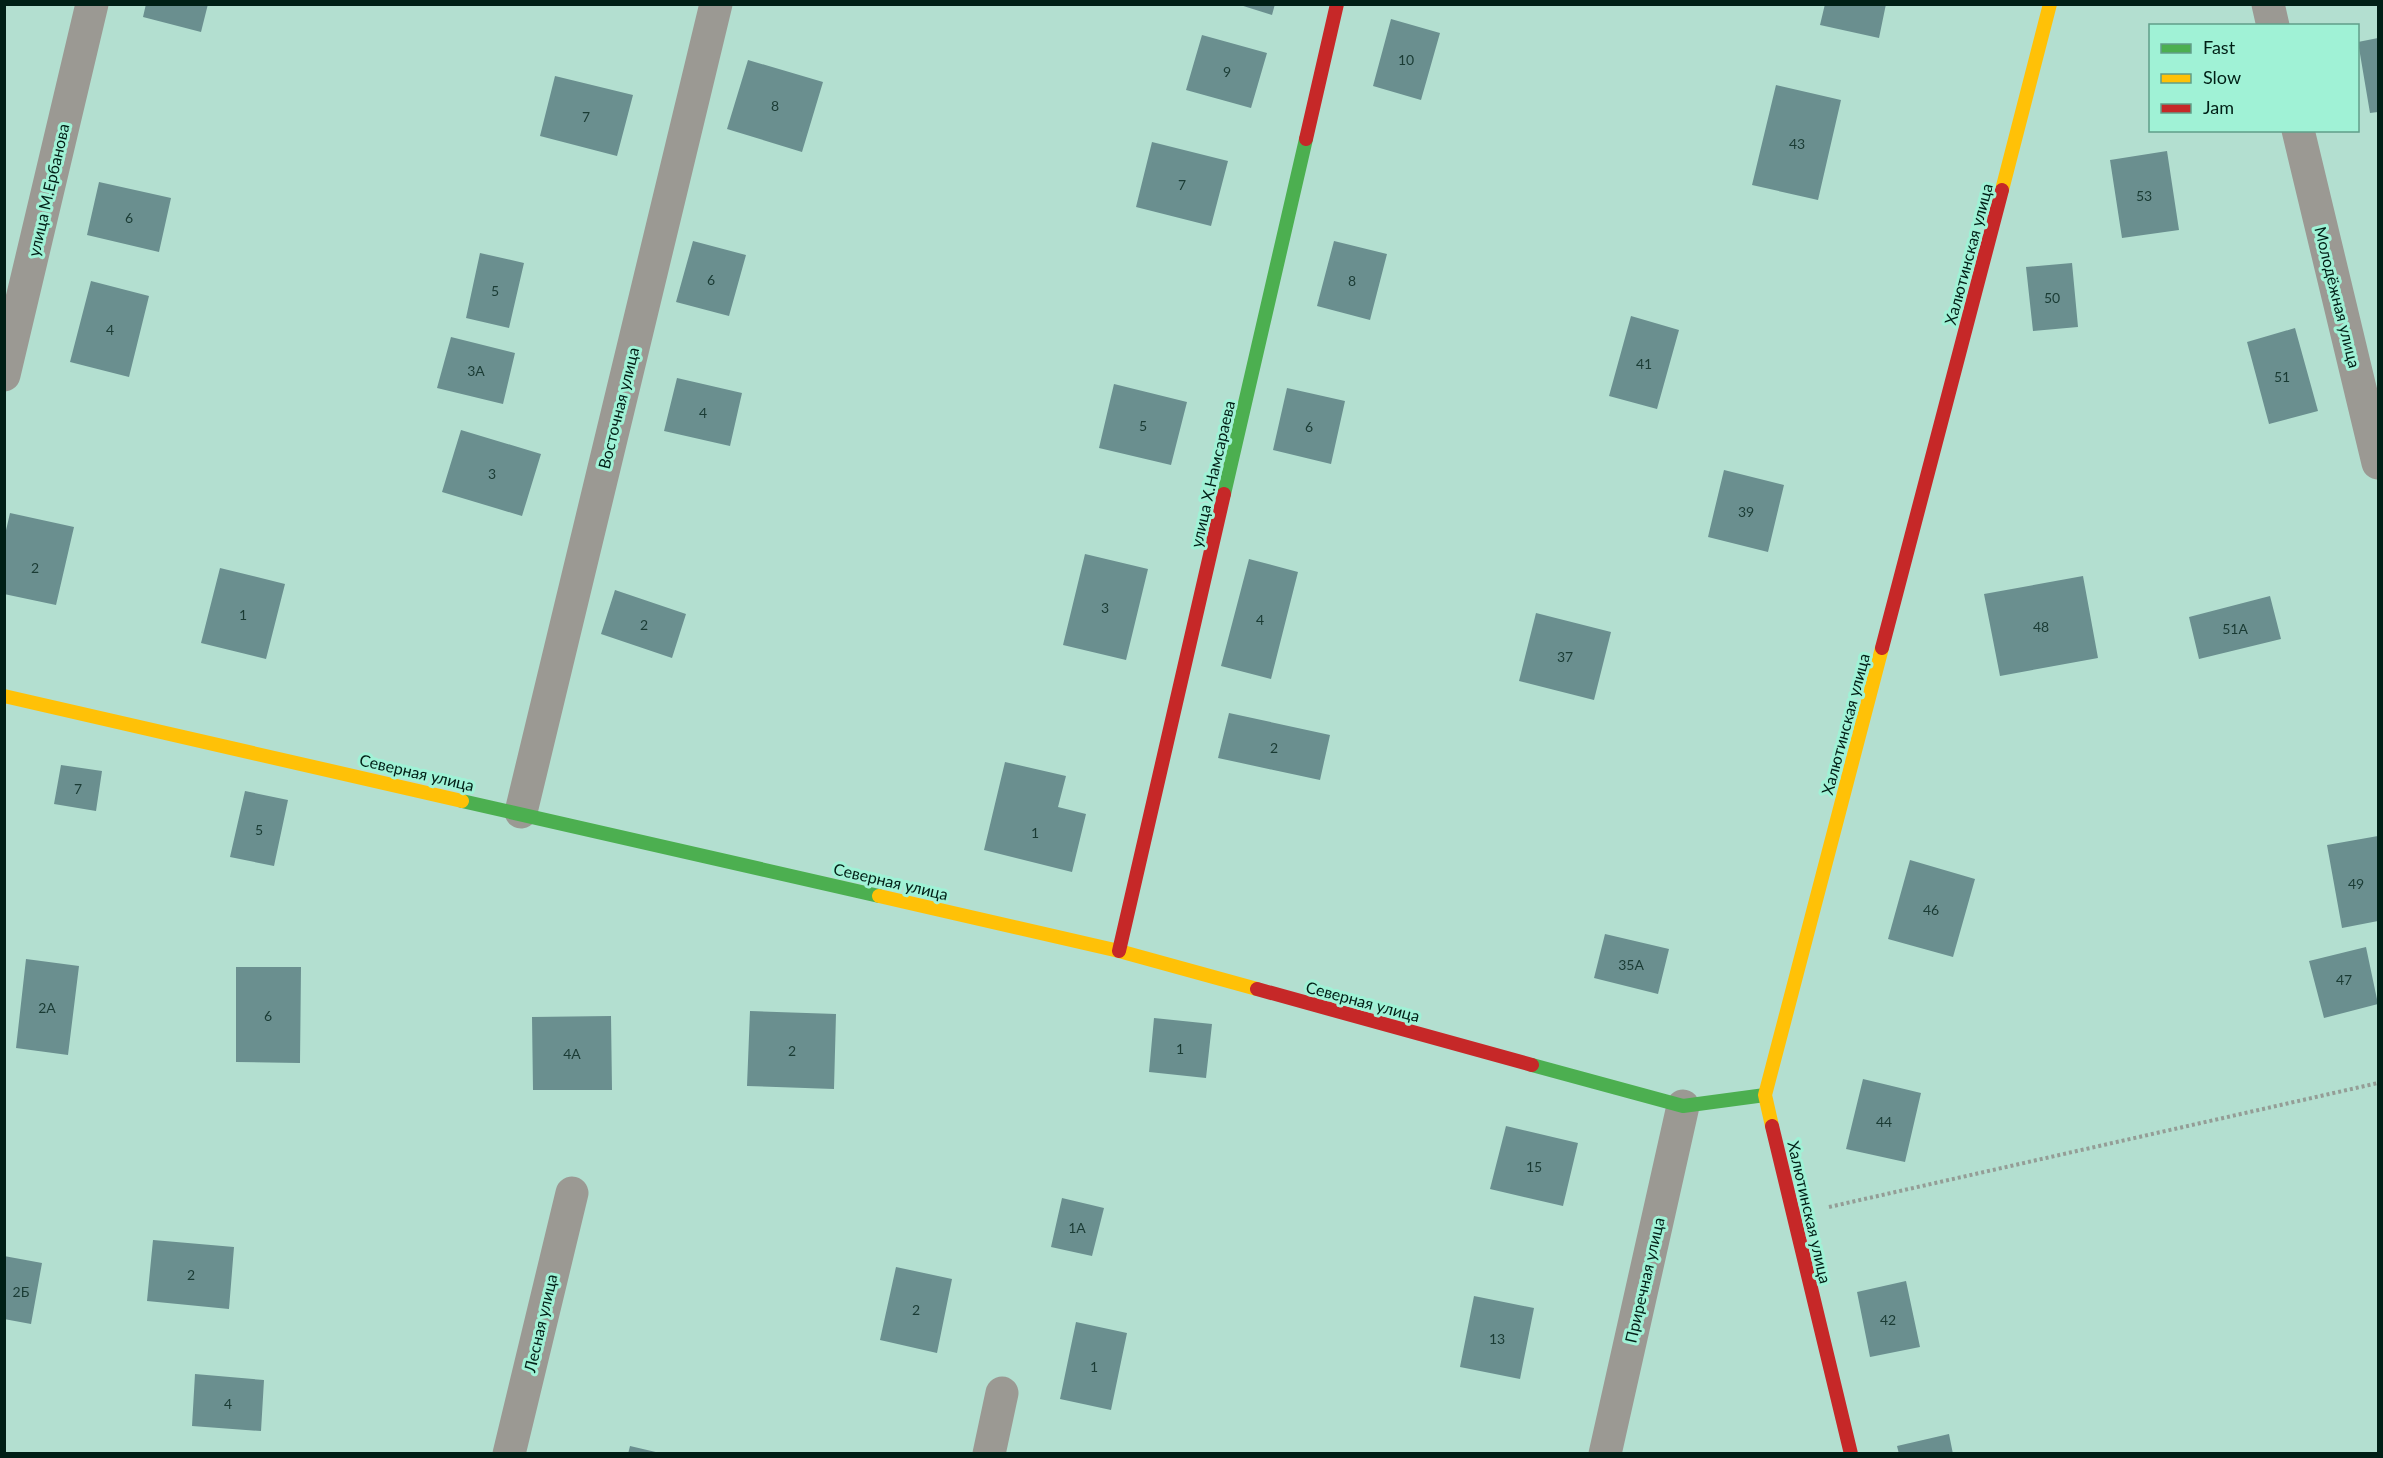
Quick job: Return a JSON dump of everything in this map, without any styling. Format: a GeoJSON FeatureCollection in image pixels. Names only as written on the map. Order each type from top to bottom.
{"type":"FeatureCollection","features":[{"type":"Feature","properties":{"kind":"street","name":"улица М.Ербанова"},"geometry":{"type":"LineString","coordinates":[[4,375],[92,4]]}},
{"type":"Feature","properties":{"kind":"street","name":"Восточная улица"},"geometry":{"type":"LineString","coordinates":[[521,812],[716,4]]}},
{"type":"Feature","properties":{"kind":"street","name":"улица Х.Намсараева"},"geometry":{"type":"LineString","coordinates":[[1119,951],[1336,4]]}},
{"type":"Feature","properties":{"kind":"street","name":"Халютинская улица"},"geometry":{"type":"LineString","coordinates":[[1851,1454],[1765,1095],[2050,4]]}},
{"type":"Feature","properties":{"kind":"street"},"geometry":{"type":"LineString","coordinates":[[2268,4],[2273,24]]}},
{"type":"Feature","properties":{"kind":"street","name":"Молодёжная улица"},"geometry":{"type":"LineString","coordinates":[[2298,132],[2379,463]]}},
{"type":"Feature","properties":{"kind":"street","name":"Северная улица"},"geometry":{"type":"LineString","coordinates":[[4,696],[521,812],[1119,951],[1683,1106],[1765,1095]]}},
{"type":"Feature","properties":{"kind":"street","name":"Приречная улица"},"geometry":{"type":"LineString","coordinates":[[1605,1454],[1683,1106]]}},
{"type":"Feature","properties":{"kind":"street","name":"Лесная улица"},"geometry":{"type":"LineString","coordinates":[[509,1454],[572,1193]]}},
{"type":"Feature","properties":{"kind":"street"},"geometry":{"type":"LineString","coordinates":[[989,1454],[1002,1393]]}},
{"type":"Feature","properties":{"kind":"path"},"geometry":{"type":"LineString","coordinates":[[1793,1215],[2379,1083]]}},
{"type":"Feature","properties":{"kind":"building"},"geometry":{"type":"Polygon","coordinates":[[[146,4],[208,4],[201,32],[143,17],[146,4]]]}},
{"type":"Feature","properties":{"kind":"building"},"geometry":{"type":"Polygon","coordinates":[[[1237,4],[1275,4],[1272,15],[1237,4]]]}},
{"type":"Feature","properties":{"kind":"building"},"geometry":{"type":"Polygon","coordinates":[[[1825,4],[1886,4],[1879,38],[1820,25],[1825,4]]]}},
{"type":"Feature","properties":{"kind":"building"},"geometry":{"type":"Polygon","coordinates":[[[1391,19],[1440,33],[1421,100],[1373,86],[1391,19]]]}},
{"type":"Feature","properties":{"kind":"building"},"geometry":{"type":"Polygon","coordinates":[[[1202,35],[1267,53],[1251,108],[1186,90],[1202,35]]]}},
{"type":"Feature","properties":{"kind":"building"},"geometry":{"type":"Polygon","coordinates":[[[2378,38],[2378,112],[2370,113],[2359,42],[2378,38]]]}},
{"type":"Feature","properties":{"kind":"building"},"geometry":{"type":"Polygon","coordinates":[[[748,60],[823,82],[802,152],[727,129],[748,60]]]}},
{"type":"Feature","properties":{"kind":"building"},"geometry":{"type":"Polygon","coordinates":[[[555,76],[633,95],[617,156],[540,136],[555,76]]]}},
{"type":"Feature","properties":{"kind":"building"},"geometry":{"type":"Polygon","coordinates":[[[1776,85],[1841,100],[1818,200],[1752,185],[1776,85]]]}},
{"type":"Feature","properties":{"kind":"building"},"geometry":{"type":"Polygon","coordinates":[[[1152,142],[1228,161],[1211,226],[1136,207],[1152,142]]]}},
{"type":"Feature","properties":{"kind":"building"},"geometry":{"type":"Polygon","coordinates":[[[2167,151],[2179,230],[2122,238],[2110,160],[2167,151]]]}},
{"type":"Feature","properties":{"kind":"building"},"geometry":{"type":"Polygon","coordinates":[[[99,182],[171,198],[159,252],[87,235],[99,182]]]}},
{"type":"Feature","properties":{"kind":"building"},"geometry":{"type":"Polygon","coordinates":[[[693,241],[746,255],[729,316],[676,302],[693,241]]]}},
{"type":"Feature","properties":{"kind":"building"},"geometry":{"type":"Polygon","coordinates":[[[1334,241],[1387,254],[1370,320],[1317,306],[1334,241]]]}},
{"type":"Feature","properties":{"kind":"building"},"geometry":{"type":"Polygon","coordinates":[[[480,253],[524,263],[509,328],[466,318],[480,253]]]}},
{"type":"Feature","properties":{"kind":"building"},"geometry":{"type":"Polygon","coordinates":[[[2072,263],[2078,327],[2033,331],[2026,267],[2072,263]]]}},
{"type":"Feature","properties":{"kind":"building"},"geometry":{"type":"Polygon","coordinates":[[[91,281],[149,296],[129,377],[70,362],[91,281]]]}},
{"type":"Feature","properties":{"kind":"building"},"geometry":{"type":"Polygon","coordinates":[[[1631,316],[1679,330],[1657,409],[1609,396],[1631,316]]]}},
{"type":"Feature","properties":{"kind":"building"},"geometry":{"type":"Polygon","coordinates":[[[2295,328],[2318,411],[2269,424],[2247,342],[2295,328]]]}},
{"type":"Feature","properties":{"kind":"building"},"geometry":{"type":"Polygon","coordinates":[[[451,337],[515,353],[503,404],[437,388],[451,337]]]}},
{"type":"Feature","properties":{"kind":"building"},"geometry":{"type":"Polygon","coordinates":[[[677,378],[742,393],[730,446],[664,431],[677,378]]]}},
{"type":"Feature","properties":{"kind":"building"},"geometry":{"type":"Polygon","coordinates":[[[1114,384],[1187,402],[1171,465],[1099,448],[1114,384]]]}},
{"type":"Feature","properties":{"kind":"building"},"geometry":{"type":"Polygon","coordinates":[[[1287,388],[1345,401],[1331,464],[1273,450],[1287,388]]]}},
{"type":"Feature","properties":{"kind":"building"},"geometry":{"type":"Polygon","coordinates":[[[461,430],[541,454],[522,516],[442,492],[461,430]]]}},
{"type":"Feature","properties":{"kind":"building"},"geometry":{"type":"Polygon","coordinates":[[[1724,470],[1784,485],[1768,552],[1708,537],[1724,470]]]}},
{"type":"Feature","properties":{"kind":"building"},"geometry":{"type":"Polygon","coordinates":[[[10,513],[74,527],[56,605],[4,594],[4,539],[10,513]]]}},
{"type":"Feature","properties":{"kind":"building"},"geometry":{"type":"Polygon","coordinates":[[[1085,554],[1148,569],[1126,660],[1063,645],[1085,554]]]}},
{"type":"Feature","properties":{"kind":"building"},"geometry":{"type":"Polygon","coordinates":[[[1249,559],[1298,572],[1271,679],[1221,666],[1249,559]]]}},
{"type":"Feature","properties":{"kind":"building"},"geometry":{"type":"Polygon","coordinates":[[[220,568],[285,584],[266,659],[201,643],[220,568]]]}},
{"type":"Feature","properties":{"kind":"building"},"geometry":{"type":"Polygon","coordinates":[[[2083,576],[2098,658],[2000,676],[1984,594],[2083,576]]]}},
{"type":"Feature","properties":{"kind":"building"},"geometry":{"type":"Polygon","coordinates":[[[615,590],[686,614],[672,658],[601,634],[615,590]]]}},
{"type":"Feature","properties":{"kind":"building"},"geometry":{"type":"Polygon","coordinates":[[[2270,596],[2281,639],[2199,659],[2189,617],[2270,596]]]}},
{"type":"Feature","properties":{"kind":"building"},"geometry":{"type":"Polygon","coordinates":[[[1536,613],[1611,632],[1594,700],[1519,681],[1536,613]]]}},
{"type":"Feature","properties":{"kind":"building"},"geometry":{"type":"Polygon","coordinates":[[[1229,713],[1330,735],[1320,780],[1218,758],[1229,713]]]}},
{"type":"Feature","properties":{"kind":"building"},"geometry":{"type":"Polygon","coordinates":[[[1005,762],[1066,776],[1058,807],[1086,814],[1072,872],[984,850],[1005,762]]]}},
{"type":"Feature","properties":{"kind":"building"},"geometry":{"type":"Polygon","coordinates":[[[61,765],[102,771],[96,811],[54,804],[61,765]]]}},
{"type":"Feature","properties":{"kind":"building"},"geometry":{"type":"Polygon","coordinates":[[[245,791],[288,800],[274,866],[230,857],[245,791]]]}},
{"type":"Feature","properties":{"kind":"building"},"geometry":{"type":"Polygon","coordinates":[[[2378,836],[2378,921],[2342,928],[2327,845],[2378,836]]]}},
{"type":"Feature","properties":{"kind":"building"},"geometry":{"type":"Polygon","coordinates":[[[1910,860],[1975,879],[1953,957],[1888,939],[1910,860]]]}},
{"type":"Feature","properties":{"kind":"building"},"geometry":{"type":"Polygon","coordinates":[[[1605,934],[1669,949],[1658,994],[1594,978],[1605,934]]]}},
{"type":"Feature","properties":{"kind":"building"},"geometry":{"type":"Polygon","coordinates":[[[2366,947],[2378,1004],[2324,1018],[2309,961],[2366,947]]]}},
{"type":"Feature","properties":{"kind":"building"},"geometry":{"type":"Polygon","coordinates":[[[26,959],[79,966],[68,1055],[16,1048],[26,959]]]}},
{"type":"Feature","properties":{"kind":"building"},"geometry":{"type":"Polygon","coordinates":[[[236,967],[301,967],[300,1063],[236,1062],[236,967]]]}},
{"type":"Feature","properties":{"kind":"building"},"geometry":{"type":"Polygon","coordinates":[[[750,1011],[836,1014],[834,1089],[747,1086],[750,1011]]]}},
{"type":"Feature","properties":{"kind":"building"},"geometry":{"type":"Polygon","coordinates":[[[611,1016],[612,1090],[533,1090],[532,1017],[611,1016]]]}},
{"type":"Feature","properties":{"kind":"building"},"geometry":{"type":"Polygon","coordinates":[[[1154,1018],[1212,1024],[1206,1078],[1149,1072],[1154,1018]]]}},
{"type":"Feature","properties":{"kind":"building"},"geometry":{"type":"Polygon","coordinates":[[[1863,1079],[1921,1093],[1905,1162],[1846,1149],[1863,1079]]]}},
{"type":"Feature","properties":{"kind":"building"},"geometry":{"type":"Polygon","coordinates":[[[1506,1126],[1578,1143],[1563,1206],[1490,1189],[1506,1126]]]}},
{"type":"Feature","properties":{"kind":"building"},"geometry":{"type":"Polygon","coordinates":[[[1062,1198],[1104,1208],[1092,1256],[1051,1247],[1062,1198]]]}},
{"type":"Feature","properties":{"kind":"building"},"geometry":{"type":"Polygon","coordinates":[[[153,1240],[234,1247],[229,1309],[147,1301],[153,1240]]]}},
{"type":"Feature","properties":{"kind":"building"},"geometry":{"type":"Polygon","coordinates":[[[4,1256],[42,1263],[31,1324],[4,1319],[4,1256]]]}},
{"type":"Feature","properties":{"kind":"building"},"geometry":{"type":"Polygon","coordinates":[[[896,1267],[952,1279],[937,1353],[880,1340],[896,1267]]]}},
{"type":"Feature","properties":{"kind":"building"},"geometry":{"type":"Polygon","coordinates":[[[1906,1281],[1920,1347],[1870,1357],[1857,1292],[1906,1281]]]}},
{"type":"Feature","properties":{"kind":"building"},"geometry":{"type":"Polygon","coordinates":[[[1474,1296],[1534,1308],[1520,1379],[1460,1367],[1474,1296]]]}},
{"type":"Feature","properties":{"kind":"building"},"geometry":{"type":"Polygon","coordinates":[[[1076,1322],[1127,1333],[1111,1410],[1060,1399],[1076,1322]]]}},
{"type":"Feature","properties":{"kind":"building"},"geometry":{"type":"Polygon","coordinates":[[[195,1374],[264,1380],[261,1431],[192,1426],[195,1374]]]}},
{"type":"Feature","properties":{"kind":"building"},"geometry":{"type":"Polygon","coordinates":[[[1949,1434],[1953,1454],[1899,1454],[1897,1446],[1949,1434]]]}},
{"type":"Feature","properties":{"kind":"building"},"geometry":{"type":"Polygon","coordinates":[[[630,1446],[660,1453],[660,1454],[628,1454],[630,1446]]]}},
{"type":"Feature","properties":{"kind":"traffic: fast"},"geometry":{"type":"LineString","coordinates":[[1224,494],[1306,139]]}},
{"type":"Feature","properties":{"kind":"traffic: fast"},"geometry":{"type":"LineString","coordinates":[[462,801],[879,896]]}},
{"type":"Feature","properties":{"kind":"traffic: fast"},"geometry":{"type":"LineString","coordinates":[[1532,1065],[1683,1106],[1765,1095]]}},
{"type":"Feature","properties":{"kind":"traffic: slow"},"geometry":{"type":"LineString","coordinates":[[2002,190],[2050,4]]}},
{"type":"Feature","properties":{"kind":"traffic: slow"},"geometry":{"type":"LineString","coordinates":[[1772,1126],[1765,1095],[1882,648]]}},
{"type":"Feature","properties":{"kind":"traffic: slow"},"geometry":{"type":"LineString","coordinates":[[4,696],[462,801]]}},
{"type":"Feature","properties":{"kind":"traffic: slow"},"geometry":{"type":"LineString","coordinates":[[879,896],[1119,951],[1257,989]]}},
{"type":"Feature","properties":{"kind":"traffic: jam"},"geometry":{"type":"LineString","coordinates":[[1306,139],[1337,4]]}},
{"type":"Feature","properties":{"kind":"traffic: jam"},"geometry":{"type":"LineString","coordinates":[[1882,648],[2002,190]]}},
{"type":"Feature","properties":{"kind":"traffic: jam"},"geometry":{"type":"LineString","coordinates":[[1119,951],[1224,494]]}},
{"type":"Feature","properties":{"kind":"traffic: jam"},"geometry":{"type":"LineString","coordinates":[[1257,989],[1532,1065]]}},
{"type":"Feature","properties":{"kind":"traffic: jam"},"geometry":{"type":"LineString","coordinates":[[1772,1126],[1851,1454]]}}]}
